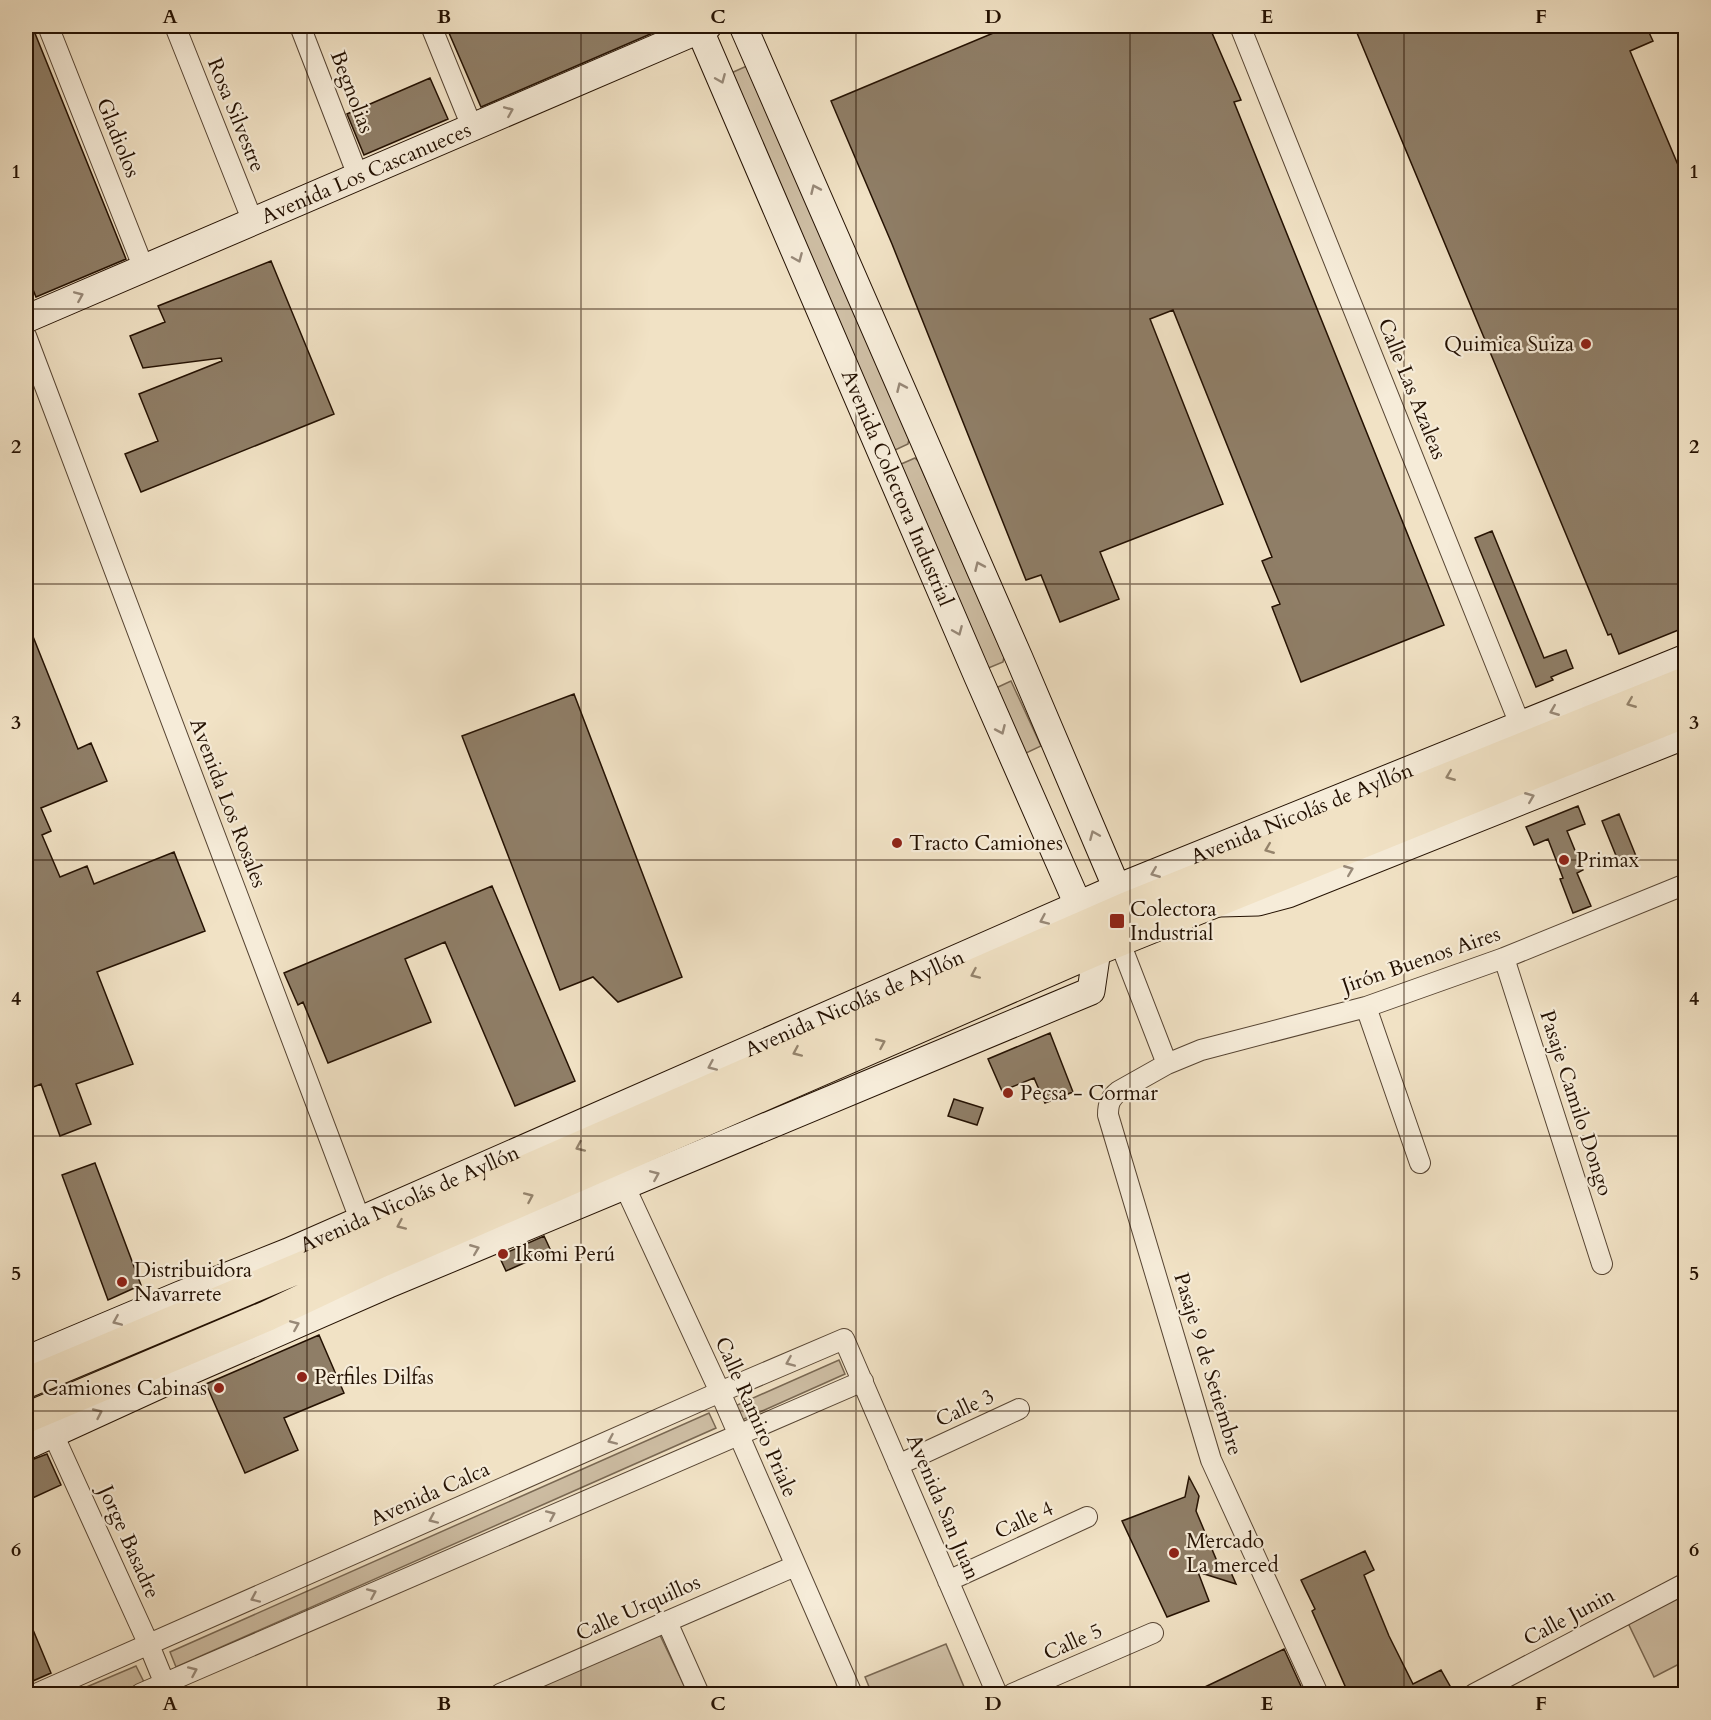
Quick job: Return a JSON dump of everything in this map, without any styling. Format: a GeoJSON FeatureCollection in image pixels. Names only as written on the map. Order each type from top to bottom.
{"type":"FeatureCollection","features":[{"type":"Feature","properties":{"kind":"main road","name":"Avenida Los Cascanueces"},"geometry":{"type":"LineString","coordinates":[[26,319],[472,127],[704,33],[752,28]]}},
{"type":"Feature","properties":{"kind":"main road","name":"Avenida Colectora Industrial"},"geometry":{"type":"LineString","coordinates":[[752,28],[924,441],[1019,658],[1108,921]]}},
{"type":"Feature","properties":{"kind":"main road","name":"Avenida Colectora Industrial"},"geometry":{"type":"LineString","coordinates":[[704,33],[978,677],[1108,921]]}},
{"type":"Feature","properties":{"kind":"main road"},"geometry":{"type":"LineString","coordinates":[[883,456],[924,441]]}},
{"type":"Feature","properties":{"kind":"main road"},"geometry":{"type":"LineString","coordinates":[[978,677],[1019,658]]}},
{"type":"Feature","properties":{"kind":"main road","name":"Avenida Nicolás de Ayllón"},"geometry":{"type":"LineString","coordinates":[[26,1360],[288,1252],[374,1252],[614,1160],[1108,921],[1212,903],[1529,747],[1686,658]]}},
{"type":"Feature","properties":{"kind":"main road","name":"Avenida Nicolás de Ayllón"},"geometry":{"type":"LineString","coordinates":[[26,1446],[40,1421],[267,1316],[374,1252],[1108,921],[1686,682]]}},
{"type":"Feature","properties":{"kind":"main road","name":"Avenida Nicolás de Ayllón"},"geometry":{"type":"LineString","coordinates":[[1529,747],[1686,712]]}},
{"type":"Feature","properties":{"kind":"main road"},"geometry":{"type":"LineString","coordinates":[[1212,903],[1258,902],[1288,894],[1686,735]]}},
{"type":"Feature","properties":{"kind":"main road","name":"Avenida Nicolás de Ayllón"},"geometry":{"type":"LineString","coordinates":[[26,1383],[250,1290],[374,1252],[625,1188],[1091,992],[1108,921]]}},
{"type":"Feature","properties":{"kind":"main road","name":"Avenida Nicolás de Ayllón"},"geometry":{"type":"LineString","coordinates":[[40,1421],[192,1370],[374,1252],[914,1015]]}},
{"type":"Feature","properties":{"kind":"main road"},"geometry":{"type":"LineString","coordinates":[[250,1290],[288,1252]]}},
{"type":"Feature","properties":{"kind":"main road"},"geometry":{"type":"LineString","coordinates":[[192,1370],[267,1316]]}},
{"type":"Feature","properties":{"kind":"street","name":"Gladiolos"},"geometry":{"type":"LineString","coordinates":[[48,26],[144,269]]}},
{"type":"Feature","properties":{"kind":"street","name":"Rosa Silvestre"},"geometry":{"type":"LineString","coordinates":[[175,26],[253,222]]}},
{"type":"Feature","properties":{"kind":"street","name":"Begnolias"},"geometry":{"type":"LineString","coordinates":[[300,26],[358,176]]}},
{"type":"Feature","properties":{"kind":"street"},"geometry":{"type":"LineString","coordinates":[[431,26],[472,127]]}},
{"type":"Feature","properties":{"kind":"street","name":"Calle Las Azaleas"},"geometry":{"type":"LineString","coordinates":[[1240,26],[1529,747]]}},
{"type":"Feature","properties":{"kind":"street","name":"Avenida Los Rosales"},"geometry":{"type":"LineString","coordinates":[[26,336],[374,1252]]}},
{"type":"Feature","properties":{"kind":"street","name":"Jirón Buenos Aires"},"geometry":{"type":"LineString","coordinates":[[1167,1064],[1201,1050],[1366,1007],[1504,958],[1686,884]]}},
{"type":"Feature","properties":{"kind":"street"},"geometry":{"type":"LineString","coordinates":[[1108,921],[1167,1064]]}},
{"type":"Feature","properties":{"kind":"street","name":"Pasaje Camilo Dongo"},"geometry":{"type":"LineString","coordinates":[[1504,958],[1602,1264]]}},
{"type":"Feature","properties":{"kind":"street"},"geometry":{"type":"LineString","coordinates":[[1366,1007],[1420,1163]]}},
{"type":"Feature","properties":{"kind":"street","name":"Pasaje 9 de Setiembre"},"geometry":{"type":"LineString","coordinates":[[1167,1064],[1113,1096],[1108,1104],[1108,1115],[1211,1460],[1318,1695]]}},
{"type":"Feature","properties":{"kind":"street","name":"Calle Ramiro Priale"},"geometry":{"type":"LineString","coordinates":[[614,1160],[720,1392],[852,1695]]}},
{"type":"Feature","properties":{"kind":"street","name":"Avenida Calca"},"geometry":{"type":"LineString","coordinates":[[36,1695],[844,1339]]}},
{"type":"Feature","properties":{"kind":"street","name":"Avenida San Juan"},"geometry":{"type":"LineString","coordinates":[[844,1339],[997,1695]]}},
{"type":"Feature","properties":{"kind":"street"},"geometry":{"type":"LineString","coordinates":[[140,1695],[166,1689],[862,1381]]}},
{"type":"Feature","properties":{"kind":"street","name":"Calle 3"},"geometry":{"type":"LineString","coordinates":[[898,1465],[1019,1409]]}},
{"type":"Feature","properties":{"kind":"street","name":"Jorge Basadre"},"geometry":{"type":"LineString","coordinates":[[40,1421],[149,1645],[166,1689]]}},
{"type":"Feature","properties":{"kind":"street","name":"Calle 4"},"geometry":{"type":"LineString","coordinates":[[948,1581],[1087,1517]]}},
{"type":"Feature","properties":{"kind":"street","name":"Calle Urquillos"},"geometry":{"type":"LineString","coordinates":[[500,1695],[795,1566]]}},
{"type":"Feature","properties":{"kind":"street","name":"Calle Junin"},"geometry":{"type":"LineString","coordinates":[[1474,1695],[1686,1583]]}},
{"type":"Feature","properties":{"kind":"street"},"geometry":{"type":"LineString","coordinates":[[667,1622],[699,1695]]}},
{"type":"Feature","properties":{"kind":"street","name":"Calle 5"},"geometry":{"type":"LineString","coordinates":[[1012,1695],[1153,1633]]}},
{"type":"Feature","properties":{"kind":"shaded area"},"geometry":{"type":"Polygon","coordinates":[[[749,65],[909,439],[908,444],[893,451],[729,74],[749,65]]]}},
{"type":"Feature","properties":{"kind":"shaded area"},"geometry":{"type":"Polygon","coordinates":[[[915,458],[1004,657],[1003,662],[986,669],[899,465],[915,458]]]}},
{"type":"Feature","properties":{"kind":"shaded area"},"geometry":{"type":"Polygon","coordinates":[[[1011,681],[1041,746],[1022,755],[996,688],[1011,681]]]}},
{"type":"Feature","properties":{"kind":"shaded area"},"geometry":{"type":"Polygon","coordinates":[[[839,1360],[845,1374],[742,1420],[735,1406],[839,1360]]]}},
{"type":"Feature","properties":{"kind":"shaded area"},"geometry":{"type":"Polygon","coordinates":[[[709,1413],[716,1428],[176,1667],[170,1652],[709,1413]]]}},
{"type":"Feature","properties":{"kind":"shaded area"},"geometry":{"type":"Polygon","coordinates":[[[1685,1595],[1685,1661],[1654,1677],[1628,1623],[1685,1595]]]}},
{"type":"Feature","properties":{"kind":"shaded area"},"geometry":{"type":"Polygon","coordinates":[[[658,1631],[688,1694],[511,1694],[658,1631]]]}},
{"type":"Feature","properties":{"kind":"shaded area"},"geometry":{"type":"Polygon","coordinates":[[[946,1644],[967,1694],[872,1694],[865,1677],[946,1644]]]}},
{"type":"Feature","properties":{"kind":"shaded area"},"geometry":{"type":"Polygon","coordinates":[[[136,1666],[145,1684],[120,1694],[70,1694],[136,1666]]]}},
{"type":"Feature","properties":{"kind":"building"},"geometry":{"type":"Polygon","coordinates":[[[26,26],[32,26],[126,259],[36,297],[26,272],[26,26]]]}},
{"type":"Feature","properties":{"kind":"building"},"geometry":{"type":"Polygon","coordinates":[[[446,26],[669,26],[481,107],[446,26]]]}},
{"type":"Feature","properties":{"kind":"building"},"geometry":{"type":"Polygon","coordinates":[[[1010,26],[1209,26],[1241,100],[1234,102],[1444,625],[1301,682],[1272,607],[1280,604],[1262,561],[1272,557],[1173,310],[1150,319],[1223,504],[1100,552],[1119,599],[1060,622],[1041,575],[1026,580],[892,244],[831,101],[1010,26]]]}},
{"type":"Feature","properties":{"kind":"building","name":"Quimica Suiza"},"geometry":{"type":"Polygon","coordinates":[[[1361,26],[1646,26],[1653,41],[1630,51],[1686,184],[1686,627],[1619,654],[1611,634],[1608,635],[1357,33],[1364,31],[1361,26]]]}},
{"type":"Feature","properties":{"kind":"building"},"geometry":{"type":"Polygon","coordinates":[[[430,78],[448,119],[364,155],[347,114],[430,78]]]}},
{"type":"Feature","properties":{"kind":"building"},"geometry":{"type":"Polygon","coordinates":[[[271,261],[334,414],[141,492],[125,454],[158,441],[139,394],[222,361],[221,358],[143,368],[130,336],[165,322],[158,306],[271,261]]]}},
{"type":"Feature","properties":{"kind":"building"},"geometry":{"type":"Polygon","coordinates":[[[1492,531],[1544,658],[1566,650],[1573,668],[1551,677],[1553,680],[1536,687],[1475,538],[1492,531]]]}},
{"type":"Feature","properties":{"kind":"building"},"geometry":{"type":"Polygon","coordinates":[[[26,619],[78,749],[91,743],[107,781],[41,808],[51,831],[42,835],[60,877],[87,866],[94,884],[174,852],[205,931],[97,972],[133,1064],[76,1084],[91,1124],[60,1136],[41,1084],[26,1090],[26,619]]]}},
{"type":"Feature","properties":{"kind":"building"},"geometry":{"type":"Polygon","coordinates":[[[574,694],[682,977],[618,1002],[593,977],[560,990],[462,736],[574,694]]]}},
{"type":"Feature","properties":{"kind":"building"},"geometry":{"type":"Polygon","coordinates":[[[1578,806],[1585,824],[1567,831],[1583,870],[1577,873],[1591,906],[1573,913],[1548,839],[1534,845],[1526,827],[1578,806]]]}},
{"type":"Feature","properties":{"kind":"building"},"geometry":{"type":"Polygon","coordinates":[[[1619,814],[1636,856],[1619,863],[1602,821],[1619,814]]]}},
{"type":"Feature","properties":{"kind":"building"},"geometry":{"type":"Polygon","coordinates":[[[492,886],[575,1081],[515,1106],[445,942],[405,959],[431,1022],[328,1063],[303,1002],[298,1005],[284,973],[492,886]]]}},
{"type":"Feature","properties":{"kind":"building"},"geometry":{"type":"Polygon","coordinates":[[[1050,1033],[1073,1092],[1045,1103],[1034,1078],[1002,1091],[988,1059],[1050,1033]]]}},
{"type":"Feature","properties":{"kind":"building"},"geometry":{"type":"Polygon","coordinates":[[[954,1099],[983,1108],[977,1125],[948,1116],[954,1099]]]}},
{"type":"Feature","properties":{"kind":"building"},"geometry":{"type":"Polygon","coordinates":[[[95,1163],[141,1285],[108,1300],[62,1175],[95,1163]]]}},
{"type":"Feature","properties":{"kind":"building"},"geometry":{"type":"Polygon","coordinates":[[[544,1236],[551,1251],[506,1271],[499,1256],[544,1236]]]}},
{"type":"Feature","properties":{"kind":"building"},"geometry":{"type":"Polygon","coordinates":[[[319,1335],[344,1393],[284,1418],[298,1450],[245,1473],[206,1384],[319,1335]]]}},
{"type":"Feature","properties":{"kind":"building"},"geometry":{"type":"Polygon","coordinates":[[[47,1454],[61,1485],[26,1501],[26,1462],[47,1454]]]}},
{"type":"Feature","properties":{"kind":"building"},"geometry":{"type":"Polygon","coordinates":[[[1189,1477],[1199,1496],[1196,1511],[1219,1566],[1229,1568],[1236,1584],[1198,1572],[1209,1601],[1167,1617],[1122,1521],[1185,1497],[1189,1477]]]}},
{"type":"Feature","properties":{"kind":"building"},"geometry":{"type":"Polygon","coordinates":[[[1365,1551],[1374,1570],[1364,1575],[1389,1636],[1413,1684],[1441,1670],[1450,1686],[1434,1695],[1349,1695],[1301,1580],[1365,1551]]]}},
{"type":"Feature","properties":{"kind":"building"},"geometry":{"type":"Polygon","coordinates":[[[26,1613],[51,1673],[26,1684],[26,1613]]]}},
{"type":"Feature","properties":{"kind":"building"},"geometry":{"type":"Polygon","coordinates":[[[1284,1649],[1305,1695],[1188,1695],[1228,1676],[1284,1649]]]}},
{"type":"Feature","properties":{"kind":"place","name":"Quimica Suiza"},"geometry":{"type":"Point","coordinates":[1586,344]}},
{"type":"Feature","properties":{"kind":"place","name":"Tracto Camiones"},"geometry":{"type":"Point","coordinates":[897,843]}},
{"type":"Feature","properties":{"kind":"place","name":"Primax"},"geometry":{"type":"Point","coordinates":[1564,860]}},
{"type":"Feature","properties":{"kind":"place","name":"Colectora Industrial"},"geometry":{"type":"Point","coordinates":[1117,921]}},
{"type":"Feature","properties":{"kind":"place","name":"Pecsa - Cormar"},"geometry":{"type":"Point","coordinates":[1008,1093]}},
{"type":"Feature","properties":{"kind":"place","name":"Ikomi Perú"},"geometry":{"type":"Point","coordinates":[503,1254]}},
{"type":"Feature","properties":{"kind":"place","name":"Distribuidora Navarrete"},"geometry":{"type":"Point","coordinates":[122,1282]}},
{"type":"Feature","properties":{"kind":"place","name":"Perfiles Dilfas"},"geometry":{"type":"Point","coordinates":[302,1377]}},
{"type":"Feature","properties":{"kind":"place","name":"Camiones Cabinas"},"geometry":{"type":"Point","coordinates":[219,1388]}},
{"type":"Feature","properties":{"kind":"place","name":"Mercado La merced"},"geometry":{"type":"Point","coordinates":[1174,1553]}}]}
